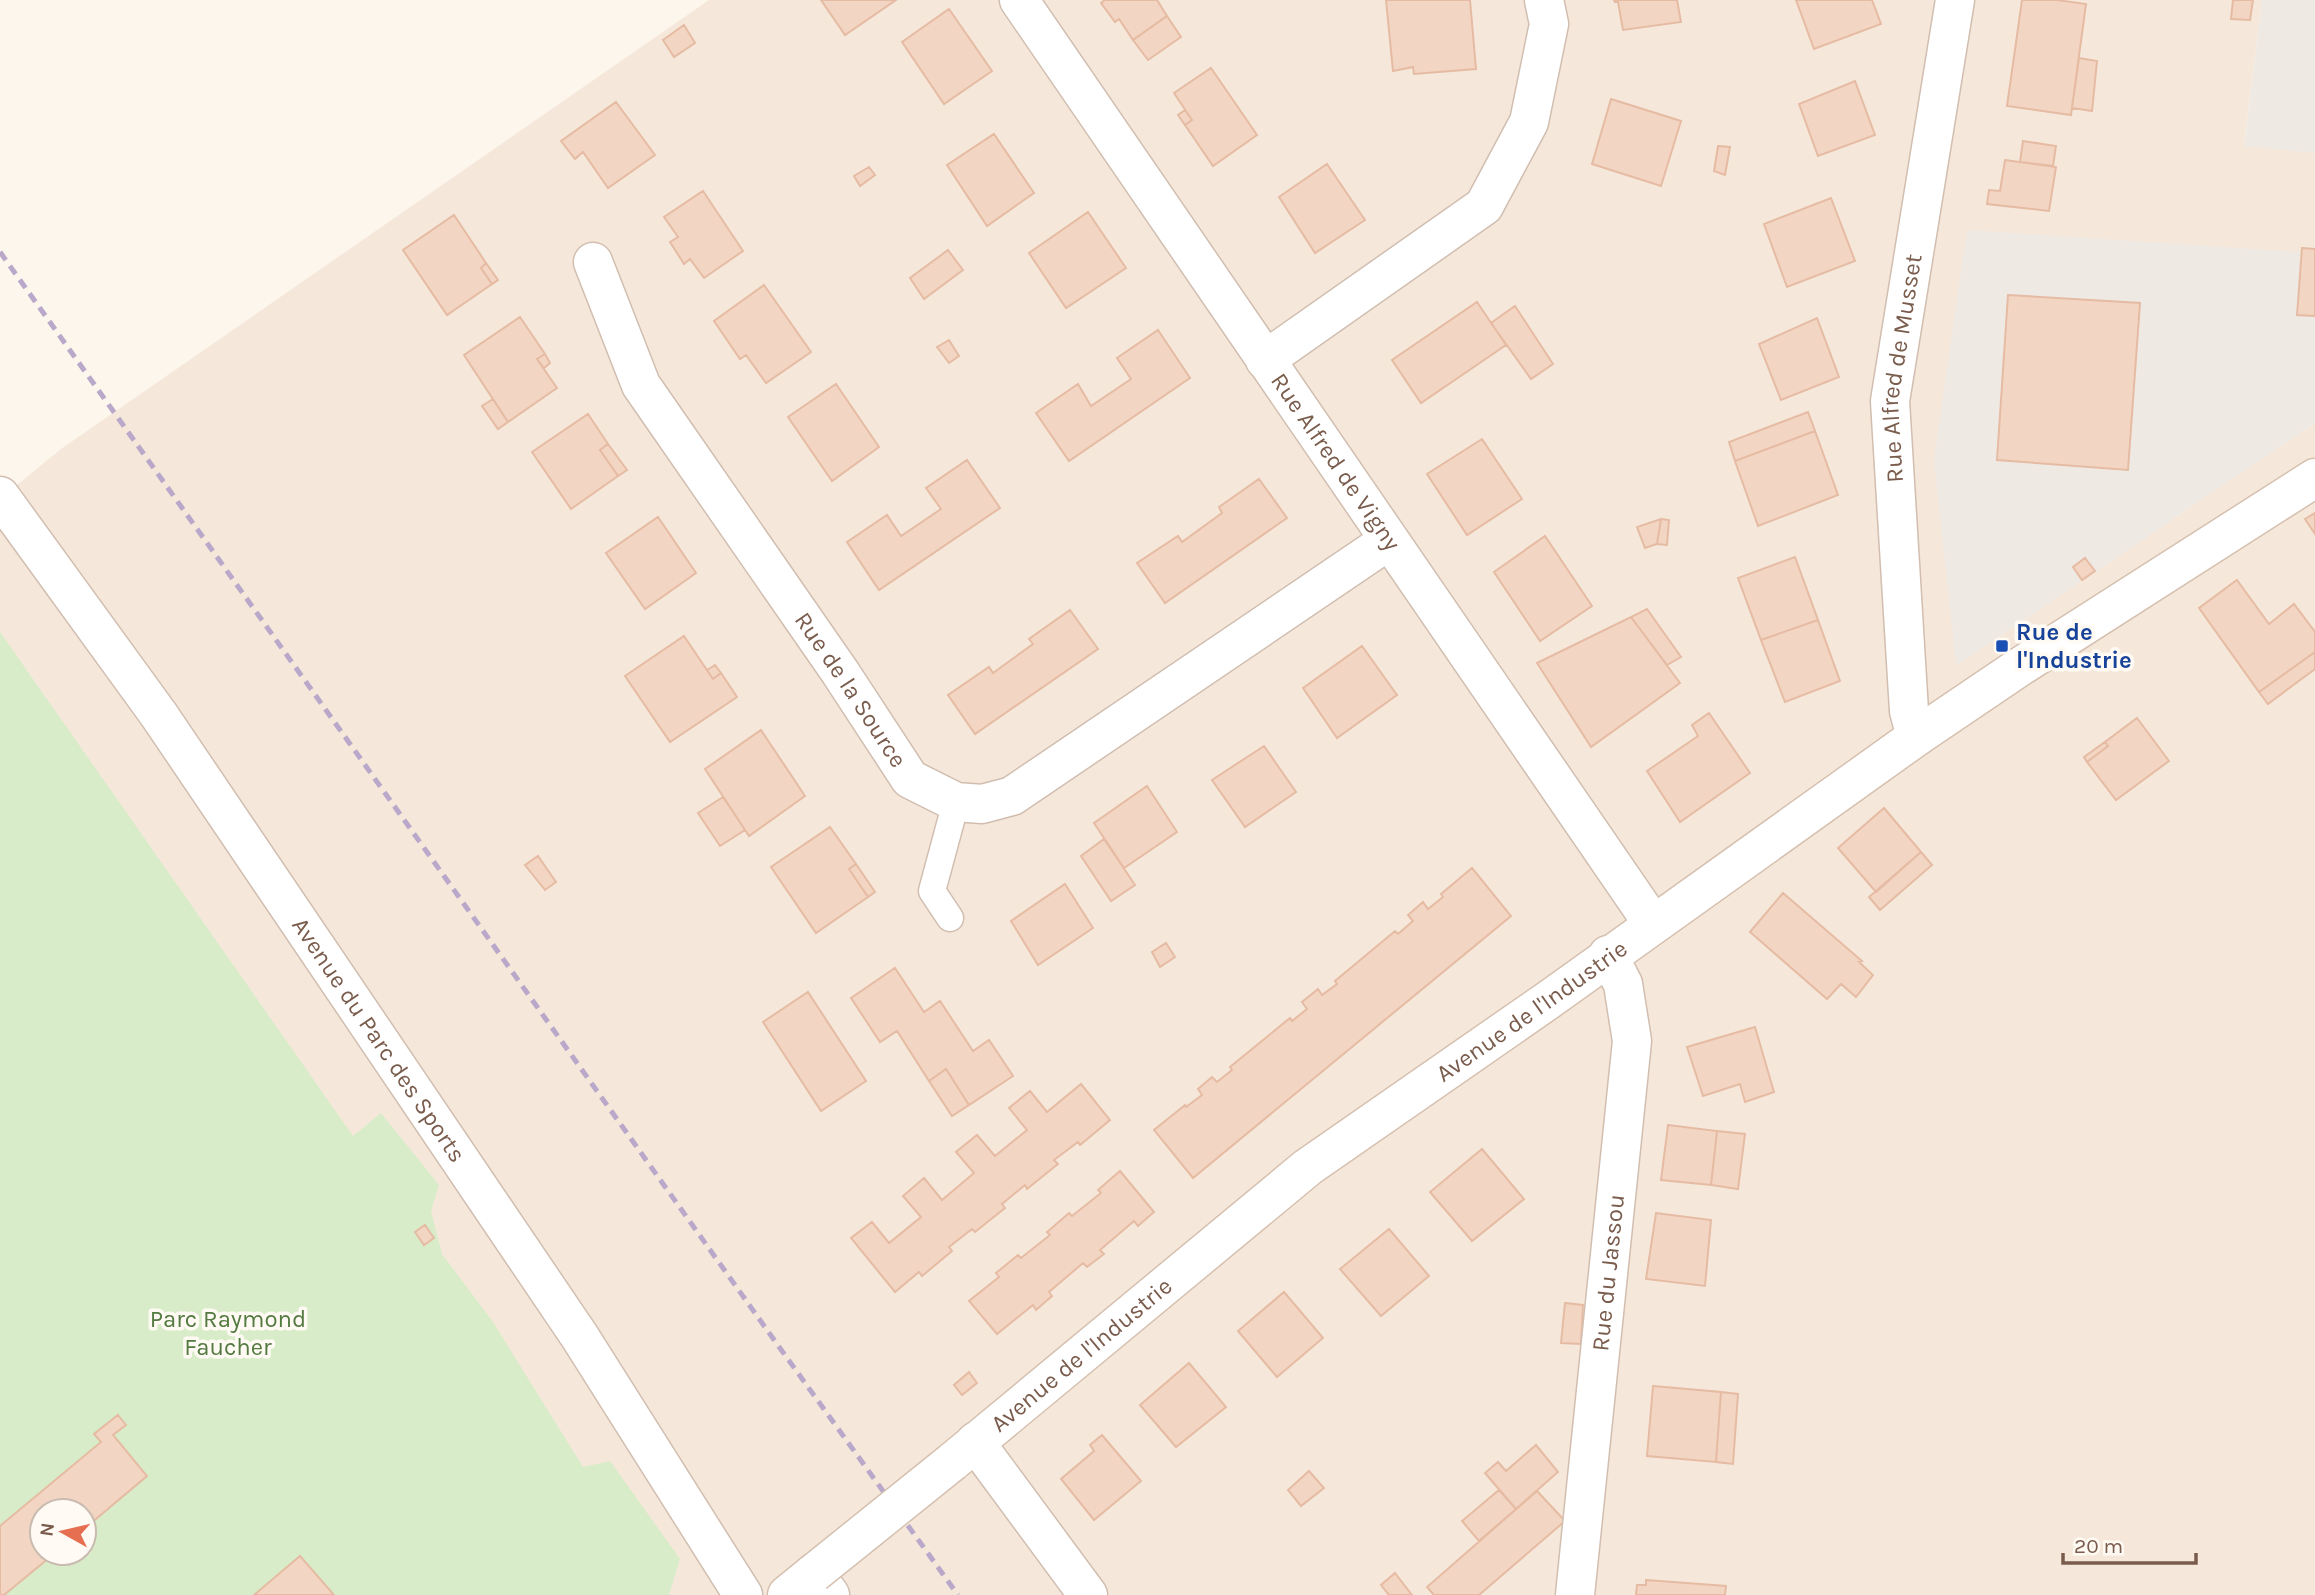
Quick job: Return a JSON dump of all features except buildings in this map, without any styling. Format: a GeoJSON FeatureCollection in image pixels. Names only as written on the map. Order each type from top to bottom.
{"type":"FeatureCollection","features":[{"type":"Feature","properties":{"kind":"street","name":"Rue Alfred de Vigny"},"geometry":{"type":"LineString","coordinates":[[1019,0],[1653,924]]}},
{"type":"Feature","properties":{"kind":"street"},"geometry":{"type":"LineString","coordinates":[[1265,360],[1484,206],[1530,122],[1549,24],[1544,0]]}},
{"type":"Feature","properties":{"kind":"street","name":"Rue Alfred de Musset"},"geometry":{"type":"LineString","coordinates":[[1916,737],[1909,711],[1890,401],[1955,0]]}},
{"type":"Feature","properties":{"kind":"street","name":"Rue de la Source"},"geometry":{"type":"LineString","coordinates":[[593,262],[641,385],[840,672],[910,779],[956,802],[982,804],[1012,796],[1388,541]]}},
{"type":"Feature","properties":{"kind":"street","name":"Avenue de l'Industrie"},"geometry":{"type":"LineString","coordinates":[[811,1588],[964,1452],[1308,1167],[1547,1001],[1916,737],[2018,668],[2315,478]]}},
{"type":"Feature","properties":{"kind":"street","name":"Avenue du Parc des Sports"},"geometry":{"type":"LineString","coordinates":[[0,496],[159,715],[580,1337],[743,1595]]}},
{"type":"Feature","properties":{"kind":"street","name":"Rue du Jassou"},"geometry":{"type":"LineString","coordinates":[[1575,1595],[1632,1041],[1623,984],[1608,955]]}},
{"type":"Feature","properties":{"kind":"street"},"geometry":{"type":"LineString","coordinates":[[964,1452],[1088,1595]]}},
{"type":"Feature","properties":{"kind":"lane"},"geometry":{"type":"LineString","coordinates":[[950,918],[932,891],[956,802]]}},
{"type":"Feature","properties":{"kind":"shaded area"},"geometry":{"type":"Polygon","coordinates":[[[709,0],[2262,0],[2244,145],[2315,153],[2315,253],[1956,666],[2315,423],[2315,1595],[0,1595],[0,499],[61,449],[709,0]]]}},
{"type":"Feature","properties":{"kind":"shaded area"},"geometry":{"type":"Polygon","coordinates":[[[2262,0],[2315,0],[2315,153],[2244,146],[2262,0]]]}},
{"type":"Feature","properties":{"kind":"shaded area"},"geometry":{"type":"Polygon","coordinates":[[[1967,230],[2315,253],[2315,423],[1956,666],[1934,460],[1967,230]]]}},
{"type":"Feature","properties":{"kind":"green space","name":"Parc Raymond Faucher"},"geometry":{"type":"Polygon","coordinates":[[[0,632],[353,1136],[381,1113],[439,1185],[431,1211],[442,1254],[493,1322],[583,1467],[610,1461],[680,1559],[669,1595],[0,1595],[0,632]]]}},
{"type":"Feature","properties":{"kind":"railway"},"geometry":{"type":"LineString","coordinates":[[0,252],[958,1595]]}},
{"type":"Feature","properties":{"kind":"place","name":"Rue de l'Industrie"},"geometry":{"type":"Point","coordinates":[2002,646]}}]}
